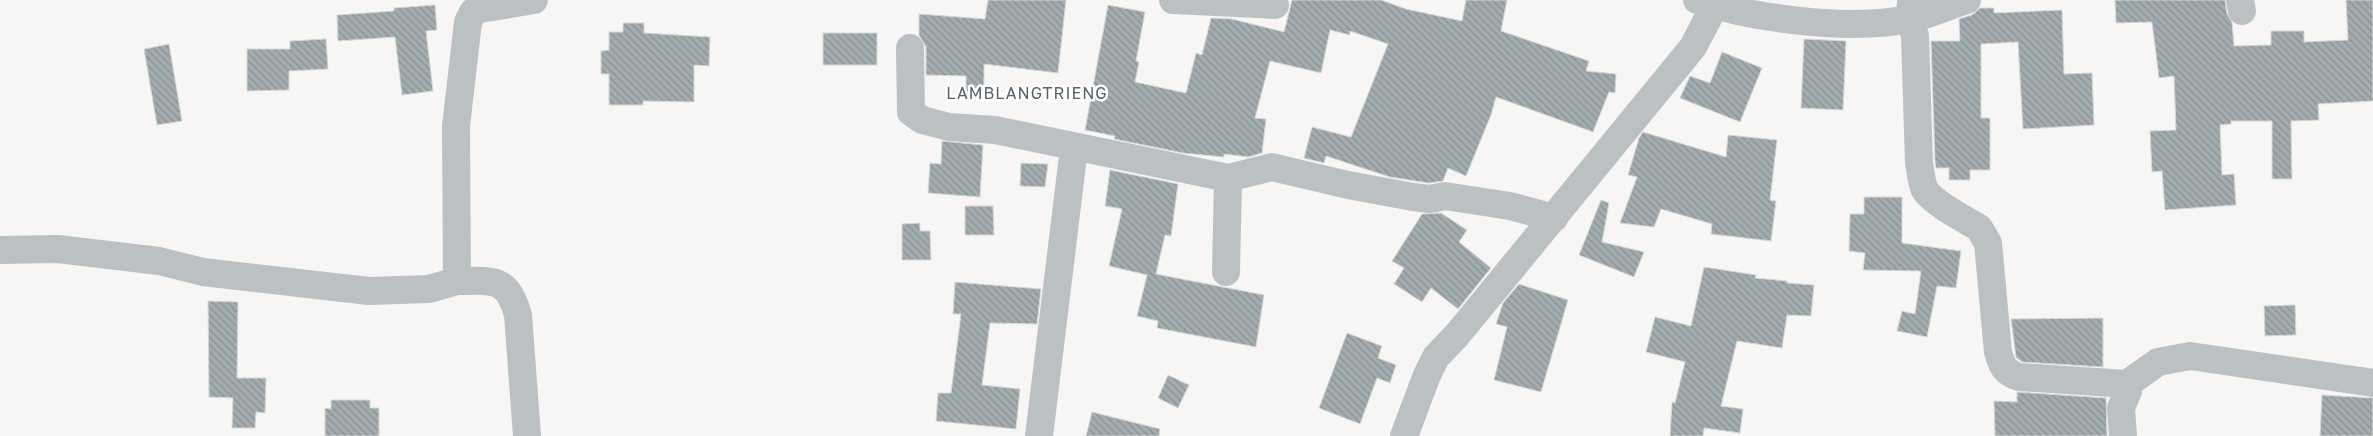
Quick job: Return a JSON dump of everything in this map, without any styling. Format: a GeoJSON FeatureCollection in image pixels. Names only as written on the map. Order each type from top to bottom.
{"type":"FeatureCollection","features":[{"type":"Feature","properties":{"kind":"street"},"geometry":{"type":"LineString","coordinates":[[457,281],[456,126],[468,22],[473,12],[480,8],[534,0]]}},
{"type":"Feature","properties":{"kind":"street"},"geometry":{"type":"LineString","coordinates":[[1173,0],[1276,5]]}},
{"type":"Feature","properties":{"kind":"street"},"geometry":{"type":"LineString","coordinates":[[1404,436],[1427,375],[1436,357],[1554,218],[1693,47],[1706,3],[1804,22],[1878,23],[1911,9],[1967,0]]}},
{"type":"Feature","properties":{"kind":"street"},"geometry":{"type":"LineString","coordinates":[[1911,9],[1915,36],[1919,163],[1922,178],[1926,190],[1932,198],[1979,228],[1988,243],[1998,352],[2002,368],[2007,373],[2019,377],[2127,384],[2158,362],[2190,356],[2373,383]]}},
{"type":"Feature","properties":{"kind":"street"},"geometry":{"type":"LineString","coordinates":[[910,48],[911,112],[922,120],[949,127],[995,130],[1074,148],[1228,178],[1272,167],[1348,185],[1430,199],[1445,196],[1510,206],[1554,218]]}},
{"type":"Feature","properties":{"kind":"street"},"geometry":{"type":"LineString","coordinates":[[1039,436],[1074,148]]}},
{"type":"Feature","properties":{"kind":"street"},"geometry":{"type":"LineString","coordinates":[[1226,272],[1228,178]]}},
{"type":"Feature","properties":{"kind":"street"},"geometry":{"type":"LineString","coordinates":[[0,250],[58,249],[159,261],[203,272],[369,291],[429,289],[457,281],[489,281],[502,285],[513,297],[518,315],[527,436]]}},
{"type":"Feature","properties":{"kind":"street"},"geometry":{"type":"LineString","coordinates":[[2123,436],[2121,408],[2128,391],[2127,384]]}},
{"type":"Feature","properties":{"kind":"building"},"geometry":{"type":"Polygon","coordinates":[[[988,0],[1066,0],[1058,73],[984,64],[984,94],[966,95],[966,76],[926,75],[926,47],[919,35],[919,14],[985,19],[988,0]]]}},
{"type":"Feature","properties":{"kind":"building"},"geometry":{"type":"Polygon","coordinates":[[[1292,0],[1381,0],[1406,9],[1462,21],[1466,0],[1507,0],[1501,31],[1589,61],[1586,71],[1616,74],[1615,93],[1609,92],[1593,132],[1496,97],[1491,115],[1466,176],[1448,168],[1443,181],[1429,183],[1390,177],[1326,156],[1324,163],[1304,158],[1312,127],[1351,137],[1388,44],[1350,31],[1350,35],[1330,30],[1321,73],[1270,61],[1255,118],[1266,119],[1262,153],[1248,157],[1224,154],[1224,157],[1183,153],[1114,139],[1115,136],[1085,130],[1108,5],[1145,12],[1136,61],[1139,62],[1135,82],[1186,93],[1196,53],[1202,55],[1211,18],[1232,19],[1284,32],[1292,0]]]}},
{"type":"Feature","properties":{"kind":"building"},"geometry":{"type":"Polygon","coordinates":[[[2115,0],[2225,0],[2227,14],[2232,22],[2234,46],[2271,45],[2271,31],[2304,31],[2304,42],[2348,40],[2346,0],[2373,0],[2373,101],[2318,104],[2319,120],[2291,121],[2292,179],[2272,179],[2272,121],[2231,121],[2231,124],[2220,125],[2222,175],[2234,174],[2236,205],[2165,210],[2162,171],[2152,172],[2150,131],[2176,130],[2174,76],[2159,78],[2152,22],[2116,23],[2115,0]]]}},
{"type":"Feature","properties":{"kind":"building"},"geometry":{"type":"Polygon","coordinates":[[[435,5],[437,30],[426,31],[433,91],[402,95],[395,37],[338,41],[337,15],[394,11],[394,8],[435,5]]]}},
{"type":"Feature","properties":{"kind":"building"},"geometry":{"type":"Polygon","coordinates":[[[1980,8],[1994,8],[1994,13],[2062,10],[2064,74],[2092,73],[2094,125],[2023,129],[2018,42],[1981,44],[1981,118],[1990,118],[1990,170],[1970,170],[1970,180],[1949,180],[1949,168],[1936,168],[1935,161],[1931,41],[1960,41],[1959,19],[1972,15],[1980,8]]]}},
{"type":"Feature","properties":{"kind":"building"},"geometry":{"type":"Polygon","coordinates":[[[623,23],[644,23],[644,33],[710,37],[709,66],[694,65],[694,102],[643,101],[643,105],[609,105],[609,74],[601,74],[601,51],[609,50],[609,32],[623,32],[623,23]]]}},
{"type":"Feature","properties":{"kind":"building"},"geometry":{"type":"Polygon","coordinates":[[[823,33],[877,33],[877,65],[823,65],[823,33]]]}},
{"type":"Feature","properties":{"kind":"building"},"geometry":{"type":"Polygon","coordinates":[[[326,39],[328,69],[289,71],[289,90],[247,91],[247,49],[290,49],[290,41],[326,39]]]}},
{"type":"Feature","properties":{"kind":"building"},"geometry":{"type":"Polygon","coordinates":[[[1804,39],[1846,41],[1843,110],[1801,108],[1804,39]]]}},
{"type":"Feature","properties":{"kind":"building"},"geometry":{"type":"Polygon","coordinates":[[[169,44],[182,121],[157,125],[144,49],[169,44]]]}},
{"type":"Feature","properties":{"kind":"building"},"geometry":{"type":"Polygon","coordinates":[[[1722,52],[1762,68],[1740,122],[1680,98],[1690,76],[1710,83],[1722,52]]]}},
{"type":"Feature","properties":{"kind":"building"},"geometry":{"type":"Polygon","coordinates":[[[1643,132],[1726,157],[1728,135],[1777,140],[1770,200],[1776,201],[1771,241],[1711,234],[1712,224],[1661,209],[1654,227],[1620,223],[1637,177],[1628,175],[1639,138],[1643,132]]]}},
{"type":"Feature","properties":{"kind":"building"},"geometry":{"type":"Polygon","coordinates":[[[942,141],[983,145],[980,197],[928,193],[930,163],[941,164],[942,141]]]}},
{"type":"Feature","properties":{"kind":"building"},"geometry":{"type":"Polygon","coordinates":[[[1021,163],[1048,164],[1045,187],[1020,186],[1021,163]]]}},
{"type":"Feature","properties":{"kind":"building"},"geometry":{"type":"Polygon","coordinates":[[[1110,170],[1178,184],[1171,236],[1165,235],[1156,274],[1264,295],[1256,347],[1157,328],[1158,321],[1137,316],[1147,275],[1109,266],[1122,209],[1105,206],[1110,170]]]}},
{"type":"Feature","properties":{"kind":"building"},"geometry":{"type":"Polygon","coordinates":[[[1864,197],[1902,197],[1902,243],[1961,251],[1956,288],[1937,286],[1927,337],[1897,331],[1902,311],[1915,314],[1921,271],[1863,270],[1865,253],[1849,251],[1850,214],[1864,214],[1864,197]]]}},
{"type":"Feature","properties":{"kind":"building"},"geometry":{"type":"Polygon","coordinates":[[[1601,200],[1609,203],[1602,242],[1644,252],[1634,277],[1579,255],[1601,200]]]}},
{"type":"Feature","properties":{"kind":"building"},"geometry":{"type":"Polygon","coordinates":[[[965,206],[993,206],[994,235],[965,235],[965,206]]]}},
{"type":"Feature","properties":{"kind":"building"},"geometry":{"type":"Polygon","coordinates":[[[1441,213],[1467,230],[1459,242],[1491,268],[1458,309],[1431,288],[1422,302],[1394,284],[1404,268],[1392,261],[1422,214],[1441,213]]]}},
{"type":"Feature","properties":{"kind":"building"},"geometry":{"type":"Polygon","coordinates":[[[920,223],[920,231],[930,231],[931,260],[902,260],[902,224],[920,223]]]}},
{"type":"Feature","properties":{"kind":"building"},"geometry":{"type":"Polygon","coordinates":[[[1704,267],[1756,275],[1755,278],[1814,285],[1811,316],[1787,315],[1782,348],[1737,341],[1721,406],[1743,409],[1740,433],[1704,428],[1703,436],[1670,436],[1672,402],[1675,403],[1685,362],[1646,352],[1655,317],[1691,326],[1704,267]]]}},
{"type":"Feature","properties":{"kind":"building"},"geometry":{"type":"Polygon","coordinates":[[[955,282],[1041,289],[1037,324],[990,323],[982,385],[1020,389],[1016,429],[936,421],[938,393],[951,393],[961,314],[953,314],[955,282]]]}},
{"type":"Feature","properties":{"kind":"building"},"geometry":{"type":"Polygon","coordinates":[[[1519,284],[1568,300],[1541,392],[1494,380],[1507,327],[1496,324],[1503,303],[1519,284]]]}},
{"type":"Feature","properties":{"kind":"building"},"geometry":{"type":"Polygon","coordinates":[[[208,301],[238,302],[237,378],[266,378],[265,413],[256,412],[255,428],[232,428],[233,398],[209,397],[208,301]]]}},
{"type":"Feature","properties":{"kind":"building"},"geometry":{"type":"Polygon","coordinates":[[[2295,305],[2296,335],[2265,336],[2264,306],[2295,305]]]}},
{"type":"Feature","properties":{"kind":"building"},"geometry":{"type":"Polygon","coordinates":[[[2103,318],[2103,367],[2022,362],[2016,357],[2011,319],[2103,318]]]}},
{"type":"Feature","properties":{"kind":"building"},"geometry":{"type":"Polygon","coordinates":[[[1347,333],[1382,346],[1378,358],[1396,365],[1390,383],[1377,378],[1360,424],[1319,408],[1347,333]]]}},
{"type":"Feature","properties":{"kind":"building"},"geometry":{"type":"Polygon","coordinates":[[[1168,375],[1189,385],[1178,408],[1158,398],[1168,375]]]}},
{"type":"Feature","properties":{"kind":"building"},"geometry":{"type":"Polygon","coordinates":[[[2017,392],[2106,398],[2107,436],[1995,436],[1994,401],[2017,402],[2017,392]]]}},
{"type":"Feature","properties":{"kind":"building"},"geometry":{"type":"Polygon","coordinates":[[[2322,395],[2373,398],[2373,436],[2320,436],[2322,395]]]}},
{"type":"Feature","properties":{"kind":"building"},"geometry":{"type":"Polygon","coordinates":[[[331,400],[370,400],[370,408],[379,408],[379,436],[325,436],[325,408],[331,409],[331,400]]]}},
{"type":"Feature","properties":{"kind":"building"},"geometry":{"type":"Polygon","coordinates":[[[1092,412],[1160,429],[1159,436],[1086,436],[1092,412]]]}},
{"type":"Feature","properties":{"kind":"district","name":"LAMBLANGTRIENG"},"geometry":{"type":"Point","coordinates":[1027,93]}}]}
